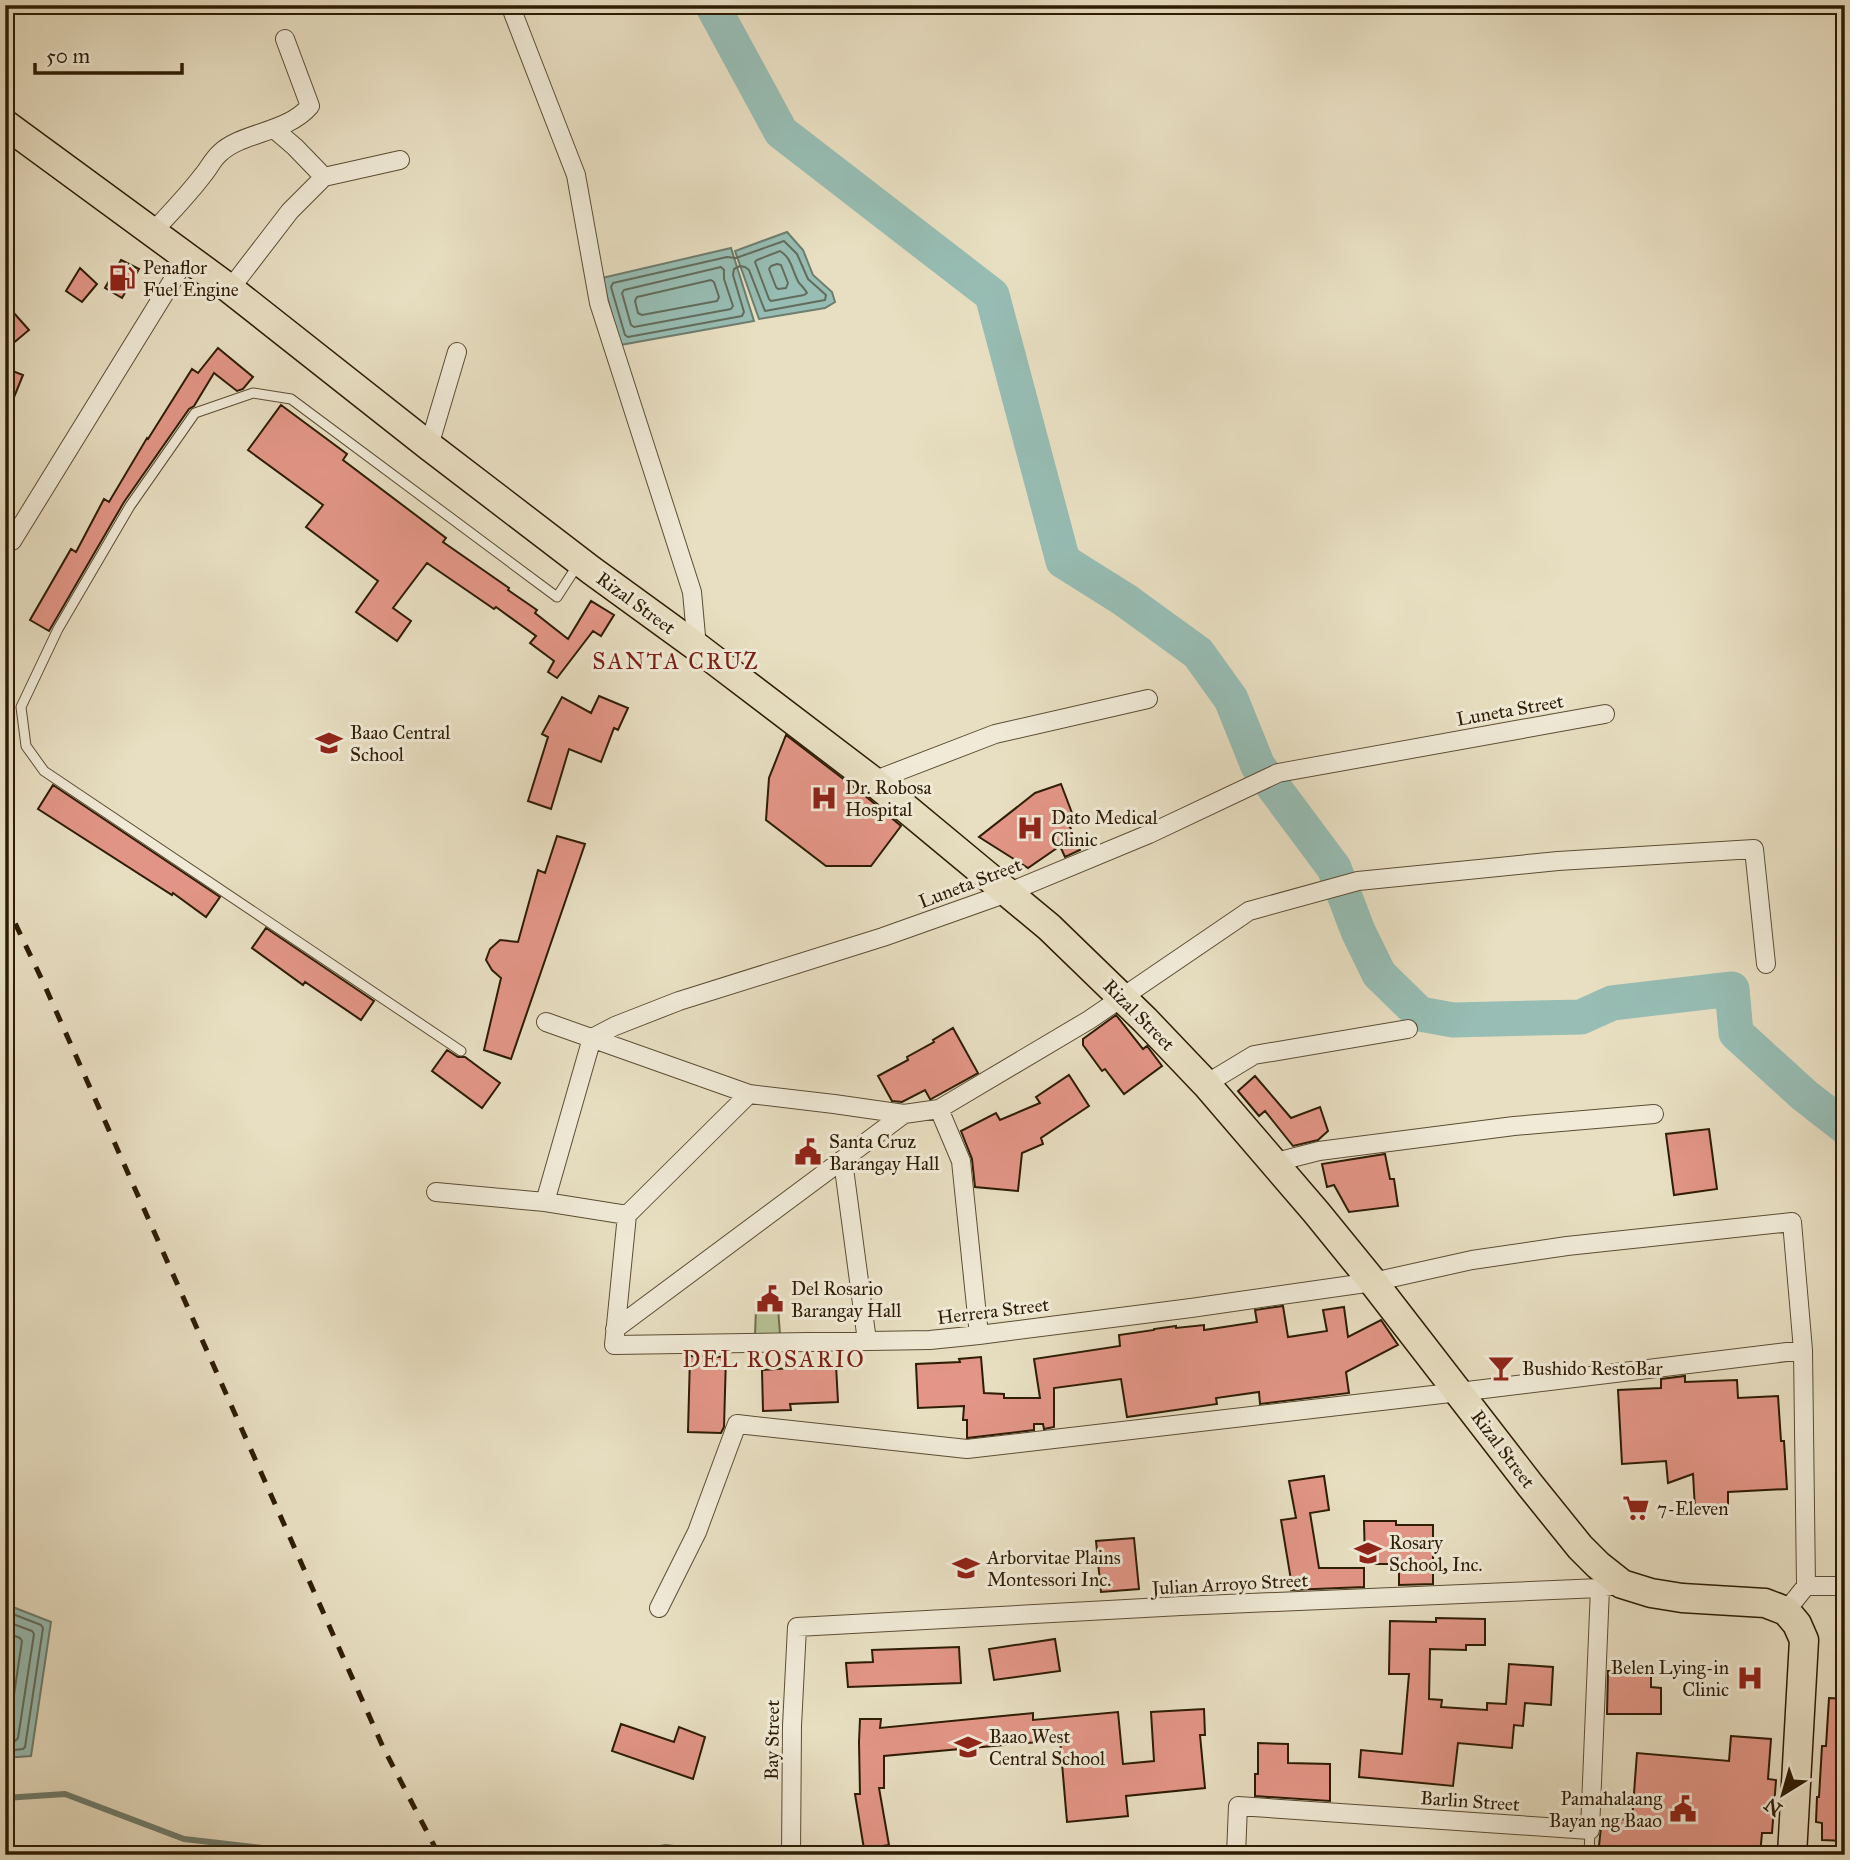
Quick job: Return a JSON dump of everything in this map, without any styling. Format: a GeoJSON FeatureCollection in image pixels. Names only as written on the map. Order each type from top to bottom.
{"type":"FeatureCollection","features":[{"type":"Feature","properties":{"kind":"main road","name":"Rizal Street"},"geometry":{"type":"LineString","coordinates":[[5,124],[230,289],[580,562],[873,781],[1049,926],[1206,1084],[1316,1212],[1580,1547],[1598,1565],[1611,1586],[1682,1598],[1765,1603],[1786,1611]]}},
{"type":"Feature","properties":{"kind":"main road"},"geometry":{"type":"LineString","coordinates":[[1786,1611],[1797,1624],[1804,1640],[1792,1855]]}},
{"type":"Feature","properties":{"kind":"street"},"geometry":{"type":"LineString","coordinates":[[510,5],[576,175],[599,303],[692,592],[697,648]]}},
{"type":"Feature","properties":{"kind":"street"},"geometry":{"type":"LineString","coordinates":[[153,232],[220,152],[240,141],[274,129],[304,113],[310,106],[285,39]]}},
{"type":"Feature","properties":{"kind":"street"},"geometry":{"type":"LineString","coordinates":[[274,129],[324,177]]}},
{"type":"Feature","properties":{"kind":"street"},"geometry":{"type":"LineString","coordinates":[[230,289],[290,211],[324,177],[400,160]]}},
{"type":"Feature","properties":{"kind":"street"},"geometry":{"type":"LineString","coordinates":[[12,541],[187,257]]}},
{"type":"Feature","properties":{"kind":"street"},"geometry":{"type":"LineString","coordinates":[[429,446],[457,352]]}},
{"type":"Feature","properties":{"kind":"street"},"geometry":{"type":"LineString","coordinates":[[873,781],[995,734],[1148,699]]}},
{"type":"Feature","properties":{"kind":"street","name":"Luneta Street"},"geometry":{"type":"LineString","coordinates":[[592,1038],[679,1001],[883,937],[1007,893],[1149,834],[1278,773],[1605,714]]}},
{"type":"Feature","properties":{"kind":"street"},"geometry":{"type":"LineString","coordinates":[[546,1022],[749,1094],[904,1114],[939,1110],[1089,1020],[1250,912],[1359,881],[1558,861],[1754,849],[1766,964]]}},
{"type":"Feature","properties":{"kind":"street"},"geometry":{"type":"LineString","coordinates":[[1206,1084],[1254,1055],[1408,1029]]}},
{"type":"Feature","properties":{"kind":"street"},"geometry":{"type":"LineString","coordinates":[[545,1202],[592,1038]]}},
{"type":"Feature","properties":{"kind":"street"},"geometry":{"type":"LineString","coordinates":[[615,1337],[627,1215],[749,1094]]}},
{"type":"Feature","properties":{"kind":"street"},"geometry":{"type":"LineString","coordinates":[[939,1110],[961,1161],[979,1335]]}},
{"type":"Feature","properties":{"kind":"street"},"geometry":{"type":"LineString","coordinates":[[615,1337],[904,1114]]}},
{"type":"Feature","properties":{"kind":"street"},"geometry":{"type":"LineString","coordinates":[[1272,1163],[1319,1151],[1418,1138],[1654,1114]]}},
{"type":"Feature","properties":{"kind":"street"},"geometry":{"type":"LineString","coordinates":[[843,1161],[867,1341]]}},
{"type":"Feature","properties":{"kind":"street"},"geometry":{"type":"LineString","coordinates":[[436,1192],[545,1202],[627,1215]]}},
{"type":"Feature","properties":{"kind":"street","name":"Herrera Street"},"geometry":{"type":"LineString","coordinates":[[615,1337],[930,1340],[1191,1308],[1373,1282],[1472,1260],[1567,1246],[1792,1222],[1803,1350]]}},
{"type":"Feature","properties":{"kind":"street"},"geometry":{"type":"LineString","coordinates":[[659,1608],[697,1532],[737,1424],[967,1449],[1803,1350],[1806,1586],[1786,1611]]}},
{"type":"Feature","properties":{"kind":"street"},"geometry":{"type":"LineString","coordinates":[[1590,1830],[1611,1586]]}},
{"type":"Feature","properties":{"kind":"street","name":"Julian Arroyo Street"},"geometry":{"type":"LineString","coordinates":[[797,1627],[1611,1586]]}},
{"type":"Feature","properties":{"kind":"street"},"geometry":{"type":"LineString","coordinates":[[1806,1586],[1845,1586]]}},
{"type":"Feature","properties":{"kind":"street","name":"Bay Street"},"geometry":{"type":"LineString","coordinates":[[791,1851],[792,1726],[797,1627]]}},
{"type":"Feature","properties":{"kind":"street","name":"Barlin Street"},"geometry":{"type":"LineString","coordinates":[[1236,1855],[1238,1806],[1590,1830]]}},
{"type":"Feature","properties":{"kind":"lane"},"geometry":{"type":"LineString","coordinates":[[461,1051],[44,771],[26,746],[21,707],[58,629],[130,506],[195,414],[253,393],[291,399],[557,597],[580,562]]}},
{"type":"Feature","properties":{"kind":"lane"},"geometry":{"type":"LineString","coordinates":[[1589,1855],[1590,1830]]}},
{"type":"Feature","properties":{"kind":"green space"},"geometry":{"type":"Polygon","coordinates":[[[756,1308],[778,1308],[780,1334],[755,1335],[756,1308]]]}},
{"type":"Feature","properties":{"kind":"water"},"geometry":{"type":"Polygon","coordinates":[[[787,232],[803,250],[813,275],[832,292],[835,302],[825,308],[759,319],[735,251],[787,232]]]}},
{"type":"Feature","properties":{"kind":"water"},"geometry":{"type":"Polygon","coordinates":[[[731,248],[754,321],[620,345],[602,278],[731,248]]]}},
{"type":"Feature","properties":{"kind":"water"},"geometry":{"type":"Polygon","coordinates":[[[5,1604],[51,1622],[31,1756],[5,1758],[5,1604]]]}},
{"type":"Feature","properties":{"kind":"building","name":"Penaflor Fuel Engine"},"geometry":{"type":"Polygon","coordinates":[[[121,260],[139,269],[122,298],[105,288],[121,260]]]}},
{"type":"Feature","properties":{"kind":"building"},"geometry":{"type":"Polygon","coordinates":[[[80,268],[97,284],[82,302],[66,291],[80,268]]]}},
{"type":"Feature","properties":{"kind":"building"},"geometry":{"type":"Polygon","coordinates":[[[5,303],[29,330],[5,350],[5,303]]]}},
{"type":"Feature","properties":{"kind":"building"},"geometry":{"type":"Polygon","coordinates":[[[218,348],[253,377],[243,389],[237,391],[214,373],[194,406],[189,409],[124,502],[49,631],[30,620],[71,549],[76,552],[104,499],[109,502],[192,369],[198,373],[218,348]]]}},
{"type":"Feature","properties":{"kind":"building"},"geometry":{"type":"Polygon","coordinates":[[[5,368],[23,375],[6,417],[5,417],[5,368]]]}},
{"type":"Feature","properties":{"kind":"building"},"geometry":{"type":"Polygon","coordinates":[[[281,405],[347,454],[343,460],[446,538],[443,542],[509,588],[508,590],[537,610],[535,613],[568,639],[591,601],[614,615],[601,636],[593,631],[557,678],[548,672],[554,661],[530,643],[536,636],[427,563],[393,608],[411,621],[397,641],[356,612],[378,581],[306,527],[323,505],[248,450],[281,405]]]}},
{"type":"Feature","properties":{"kind":"building"},"geometry":{"type":"Polygon","coordinates":[[[599,696],[628,708],[618,730],[614,728],[601,762],[569,749],[551,809],[528,801],[548,737],[542,734],[562,697],[591,713],[599,696]]]}},
{"type":"Feature","properties":{"kind":"building","name":"Dr. Robosa Hospital"},"geometry":{"type":"Polygon","coordinates":[[[786,735],[901,826],[871,866],[826,866],[766,820],[769,778],[786,735]]]}},
{"type":"Feature","properties":{"kind":"building","name":"Dato Medical Clinic"},"geometry":{"type":"Polygon","coordinates":[[[1061,784],[1072,813],[1067,820],[1080,850],[1065,857],[1060,846],[1028,868],[979,837],[1035,793],[1061,784]]]}},
{"type":"Feature","properties":{"kind":"building"},"geometry":{"type":"Polygon","coordinates":[[[53,785],[220,897],[206,917],[173,893],[172,895],[38,809],[53,785]]]}},
{"type":"Feature","properties":{"kind":"building"},"geometry":{"type":"Polygon","coordinates":[[[557,836],[585,844],[511,1059],[484,1050],[501,978],[486,960],[490,949],[500,940],[518,942],[538,870],[545,873],[557,836]]]}},
{"type":"Feature","properties":{"kind":"building"},"geometry":{"type":"Polygon","coordinates":[[[266,928],[374,1001],[361,1020],[305,982],[303,985],[252,948],[266,928]]]}},
{"type":"Feature","properties":{"kind":"building"},"geometry":{"type":"Polygon","coordinates":[[[1116,1015],[1143,1049],[1147,1046],[1162,1066],[1124,1094],[1105,1069],[1102,1071],[1083,1045],[1083,1039],[1116,1015]]]}},
{"type":"Feature","properties":{"kind":"building"},"geometry":{"type":"Polygon","coordinates":[[[953,1028],[978,1073],[931,1099],[925,1090],[902,1102],[892,1101],[878,1076],[908,1060],[907,1057],[953,1028]]]}},
{"type":"Feature","properties":{"kind":"building"},"geometry":{"type":"Polygon","coordinates":[[[447,1050],[458,1057],[465,1057],[500,1083],[482,1108],[432,1071],[447,1050]]]}},
{"type":"Feature","properties":{"kind":"building"},"geometry":{"type":"Polygon","coordinates":[[[1069,1075],[1089,1106],[1041,1138],[1043,1144],[1022,1153],[1018,1191],[975,1187],[972,1159],[961,1131],[996,1113],[1000,1120],[1040,1103],[1036,1097],[1069,1075]]]}},
{"type":"Feature","properties":{"kind":"building"},"geometry":{"type":"Polygon","coordinates":[[[1255,1076],[1291,1118],[1320,1107],[1328,1131],[1318,1140],[1293,1146],[1265,1111],[1259,1116],[1238,1091],[1255,1076]]]}},
{"type":"Feature","properties":{"kind":"building"},"geometry":{"type":"Polygon","coordinates":[[[1709,1129],[1717,1189],[1674,1195],[1666,1134],[1709,1129]]]}},
{"type":"Feature","properties":{"kind":"building"},"geometry":{"type":"Polygon","coordinates":[[[1385,1154],[1390,1179],[1394,1179],[1398,1206],[1349,1212],[1334,1185],[1327,1187],[1322,1164],[1385,1154]]]}},
{"type":"Feature","properties":{"kind":"building"},"geometry":{"type":"Polygon","coordinates":[[[1283,1306],[1288,1337],[1327,1331],[1323,1310],[1344,1307],[1348,1337],[1381,1320],[1398,1345],[1346,1372],[1349,1393],[1260,1404],[1259,1392],[1216,1398],[1217,1404],[1127,1417],[1121,1379],[1054,1388],[1054,1427],[1044,1429],[1043,1424],[1034,1424],[1034,1430],[967,1438],[967,1420],[963,1420],[964,1406],[918,1408],[916,1364],[960,1362],[959,1359],[981,1357],[984,1393],[1004,1394],[1004,1398],[1040,1398],[1034,1359],[1120,1346],[1119,1335],[1154,1329],[1204,1325],[1204,1330],[1257,1322],[1255,1310],[1283,1306]]]}},
{"type":"Feature","properties":{"kind":"building"},"geometry":{"type":"Polygon","coordinates":[[[690,1356],[726,1357],[724,1427],[721,1433],[688,1432],[690,1356]]]}},
{"type":"Feature","properties":{"kind":"building"},"geometry":{"type":"Polygon","coordinates":[[[836,1365],[838,1402],[790,1404],[791,1410],[763,1411],[762,1370],[836,1365]]]}},
{"type":"Feature","properties":{"kind":"building"},"geometry":{"type":"Polygon","coordinates":[[[1685,1376],[1685,1382],[1737,1380],[1738,1398],[1778,1396],[1787,1489],[1728,1492],[1728,1507],[1695,1509],[1693,1474],[1668,1483],[1666,1461],[1622,1464],[1618,1390],[1661,1388],[1661,1379],[1685,1376]]]}},
{"type":"Feature","properties":{"kind":"building"},"geometry":{"type":"Polygon","coordinates":[[[1324,1476],[1329,1510],[1310,1513],[1319,1568],[1364,1568],[1364,1587],[1291,1590],[1281,1520],[1296,1518],[1289,1481],[1324,1476]]]}},
{"type":"Feature","properties":{"kind":"building"},"geometry":{"type":"Polygon","coordinates":[[[1364,1521],[1396,1521],[1396,1525],[1433,1525],[1433,1584],[1399,1585],[1399,1564],[1365,1564],[1364,1521]]]}},
{"type":"Feature","properties":{"kind":"building"},"geometry":{"type":"Polygon","coordinates":[[[1134,1538],[1139,1589],[1101,1592],[1096,1541],[1134,1538]]]}},
{"type":"Feature","properties":{"kind":"building"},"geometry":{"type":"Polygon","coordinates":[[[1436,1618],[1485,1619],[1485,1645],[1466,1645],[1466,1650],[1430,1649],[1429,1699],[1442,1700],[1441,1707],[1487,1710],[1487,1703],[1506,1704],[1509,1664],[1553,1667],[1551,1705],[1525,1703],[1523,1726],[1514,1725],[1512,1748],[1458,1743],[1453,1786],[1359,1777],[1361,1750],[1402,1754],[1409,1674],[1389,1674],[1390,1621],[1436,1622],[1436,1618]]]}},
{"type":"Feature","properties":{"kind":"building"},"geometry":{"type":"Polygon","coordinates":[[[1055,1639],[1060,1671],[994,1680],[989,1649],[1055,1639]]]}},
{"type":"Feature","properties":{"kind":"building"},"geometry":{"type":"Polygon","coordinates":[[[959,1647],[961,1683],[848,1687],[846,1663],[873,1662],[872,1650],[959,1647]]]}},
{"type":"Feature","properties":{"kind":"building"},"geometry":{"type":"Polygon","coordinates":[[[1608,1671],[1651,1671],[1651,1687],[1661,1688],[1661,1714],[1607,1714],[1608,1671]]]}},
{"type":"Feature","properties":{"kind":"building"},"geometry":{"type":"Polygon","coordinates":[[[1829,1698],[1845,1699],[1845,1841],[1822,1840],[1822,1823],[1816,1822],[1829,1698]]]}},
{"type":"Feature","properties":{"kind":"building"},"geometry":{"type":"Polygon","coordinates":[[[1204,1709],[1205,1735],[1200,1735],[1205,1788],[1126,1796],[1128,1816],[1067,1822],[1060,1740],[884,1756],[884,1788],[879,1788],[889,1845],[864,1849],[855,1794],[860,1794],[860,1719],[881,1719],[880,1728],[1033,1713],[1033,1720],[1118,1712],[1123,1764],[1154,1761],[1151,1712],[1204,1709]]]}},
{"type":"Feature","properties":{"kind":"building"},"geometry":{"type":"Polygon","coordinates":[[[621,1724],[674,1742],[679,1727],[705,1737],[693,1779],[612,1751],[621,1724]]]}},
{"type":"Feature","properties":{"kind":"building","name":"Pamahalaang Bayan ng Baao"},"geometry":{"type":"Polygon","coordinates":[[[1731,1736],[1771,1739],[1768,1779],[1776,1780],[1772,1833],[1762,1833],[1760,1855],[1598,1855],[1602,1818],[1632,1820],[1637,1753],[1729,1761],[1731,1736]]]}},
{"type":"Feature","properties":{"kind":"building"},"geometry":{"type":"Polygon","coordinates":[[[1258,1743],[1288,1744],[1288,1763],[1330,1764],[1330,1801],[1255,1796],[1258,1743]]]}},
{"type":"Feature","properties":{"kind":"waterway"},"geometry":{"type":"LineString","coordinates":[[712,5],[781,132],[992,295],[1063,561],[1125,600],[1198,653],[1231,699],[1258,766],[1334,868],[1358,931],[1379,974],[1420,1014],[1453,1020],[1581,1017],[1612,1003],[1732,989],[1736,1033],[1804,1095],[1845,1127]]}},
{"type":"Feature","properties":{"kind":"waterway"},"geometry":{"type":"LineString","coordinates":[[5,1798],[65,1794],[184,1839],[323,1855]]}},
{"type":"Feature","properties":{"kind":"waterway"},"geometry":{"type":"LineString","coordinates":[[619,1855],[666,1847],[728,1855]]}},
{"type":"Feature","properties":{"kind":"railway"},"geometry":{"type":"LineString","coordinates":[[5,902],[44,984],[383,1747],[439,1855]]}},
{"type":"Feature","properties":{"kind":"place","name":"Penaflor Fuel Engine"},"geometry":{"type":"Point","coordinates":[122,278]}},
{"type":"Feature","properties":{"kind":"place","name":"Baao Central School"},"geometry":{"type":"Point","coordinates":[329,743]}},
{"type":"Feature","properties":{"kind":"place","name":"Dr. Robosa Hospital"},"geometry":{"type":"Point","coordinates":[824,798]}},
{"type":"Feature","properties":{"kind":"place","name":"Dato Medical Clinic"},"geometry":{"type":"Point","coordinates":[1030,828]}},
{"type":"Feature","properties":{"kind":"place","name":"Santa Cruz Barangay Hall"},"geometry":{"type":"Point","coordinates":[808,1152]}},
{"type":"Feature","properties":{"kind":"place","name":"Del Rosario Barangay Hall"},"geometry":{"type":"Point","coordinates":[770,1299]}},
{"type":"Feature","properties":{"kind":"place","name":"Bushido RestoBar"},"geometry":{"type":"Point","coordinates":[1501,1368]}},
{"type":"Feature","properties":{"kind":"place","name":"7-Eleven"},"geometry":{"type":"Point","coordinates":[1636,1508]}},
{"type":"Feature","properties":{"kind":"place","name":"Rosary School, Inc."},"geometry":{"type":"Point","coordinates":[1368,1553]}},
{"type":"Feature","properties":{"kind":"place","name":"Arborvitae Plains Montessori Inc."},"geometry":{"type":"Point","coordinates":[966,1568]}},
{"type":"Feature","properties":{"kind":"place","name":"Belen Lying-in Clinic"},"geometry":{"type":"Point","coordinates":[1750,1678]}},
{"type":"Feature","properties":{"kind":"place","name":"Baao West Central School"},"geometry":{"type":"Point","coordinates":[968,1747]}},
{"type":"Feature","properties":{"kind":"place","name":"Pamahalaang Bayan ng Baao"},"geometry":{"type":"Point","coordinates":[1683,1809]}},
{"type":"Feature","properties":{"kind":"district","name":"SANTA CRUZ"},"geometry":{"type":"Point","coordinates":[676,661]}},
{"type":"Feature","properties":{"kind":"district","name":"DEL ROSARIO"},"geometry":{"type":"Point","coordinates":[774,1359]}}]}
